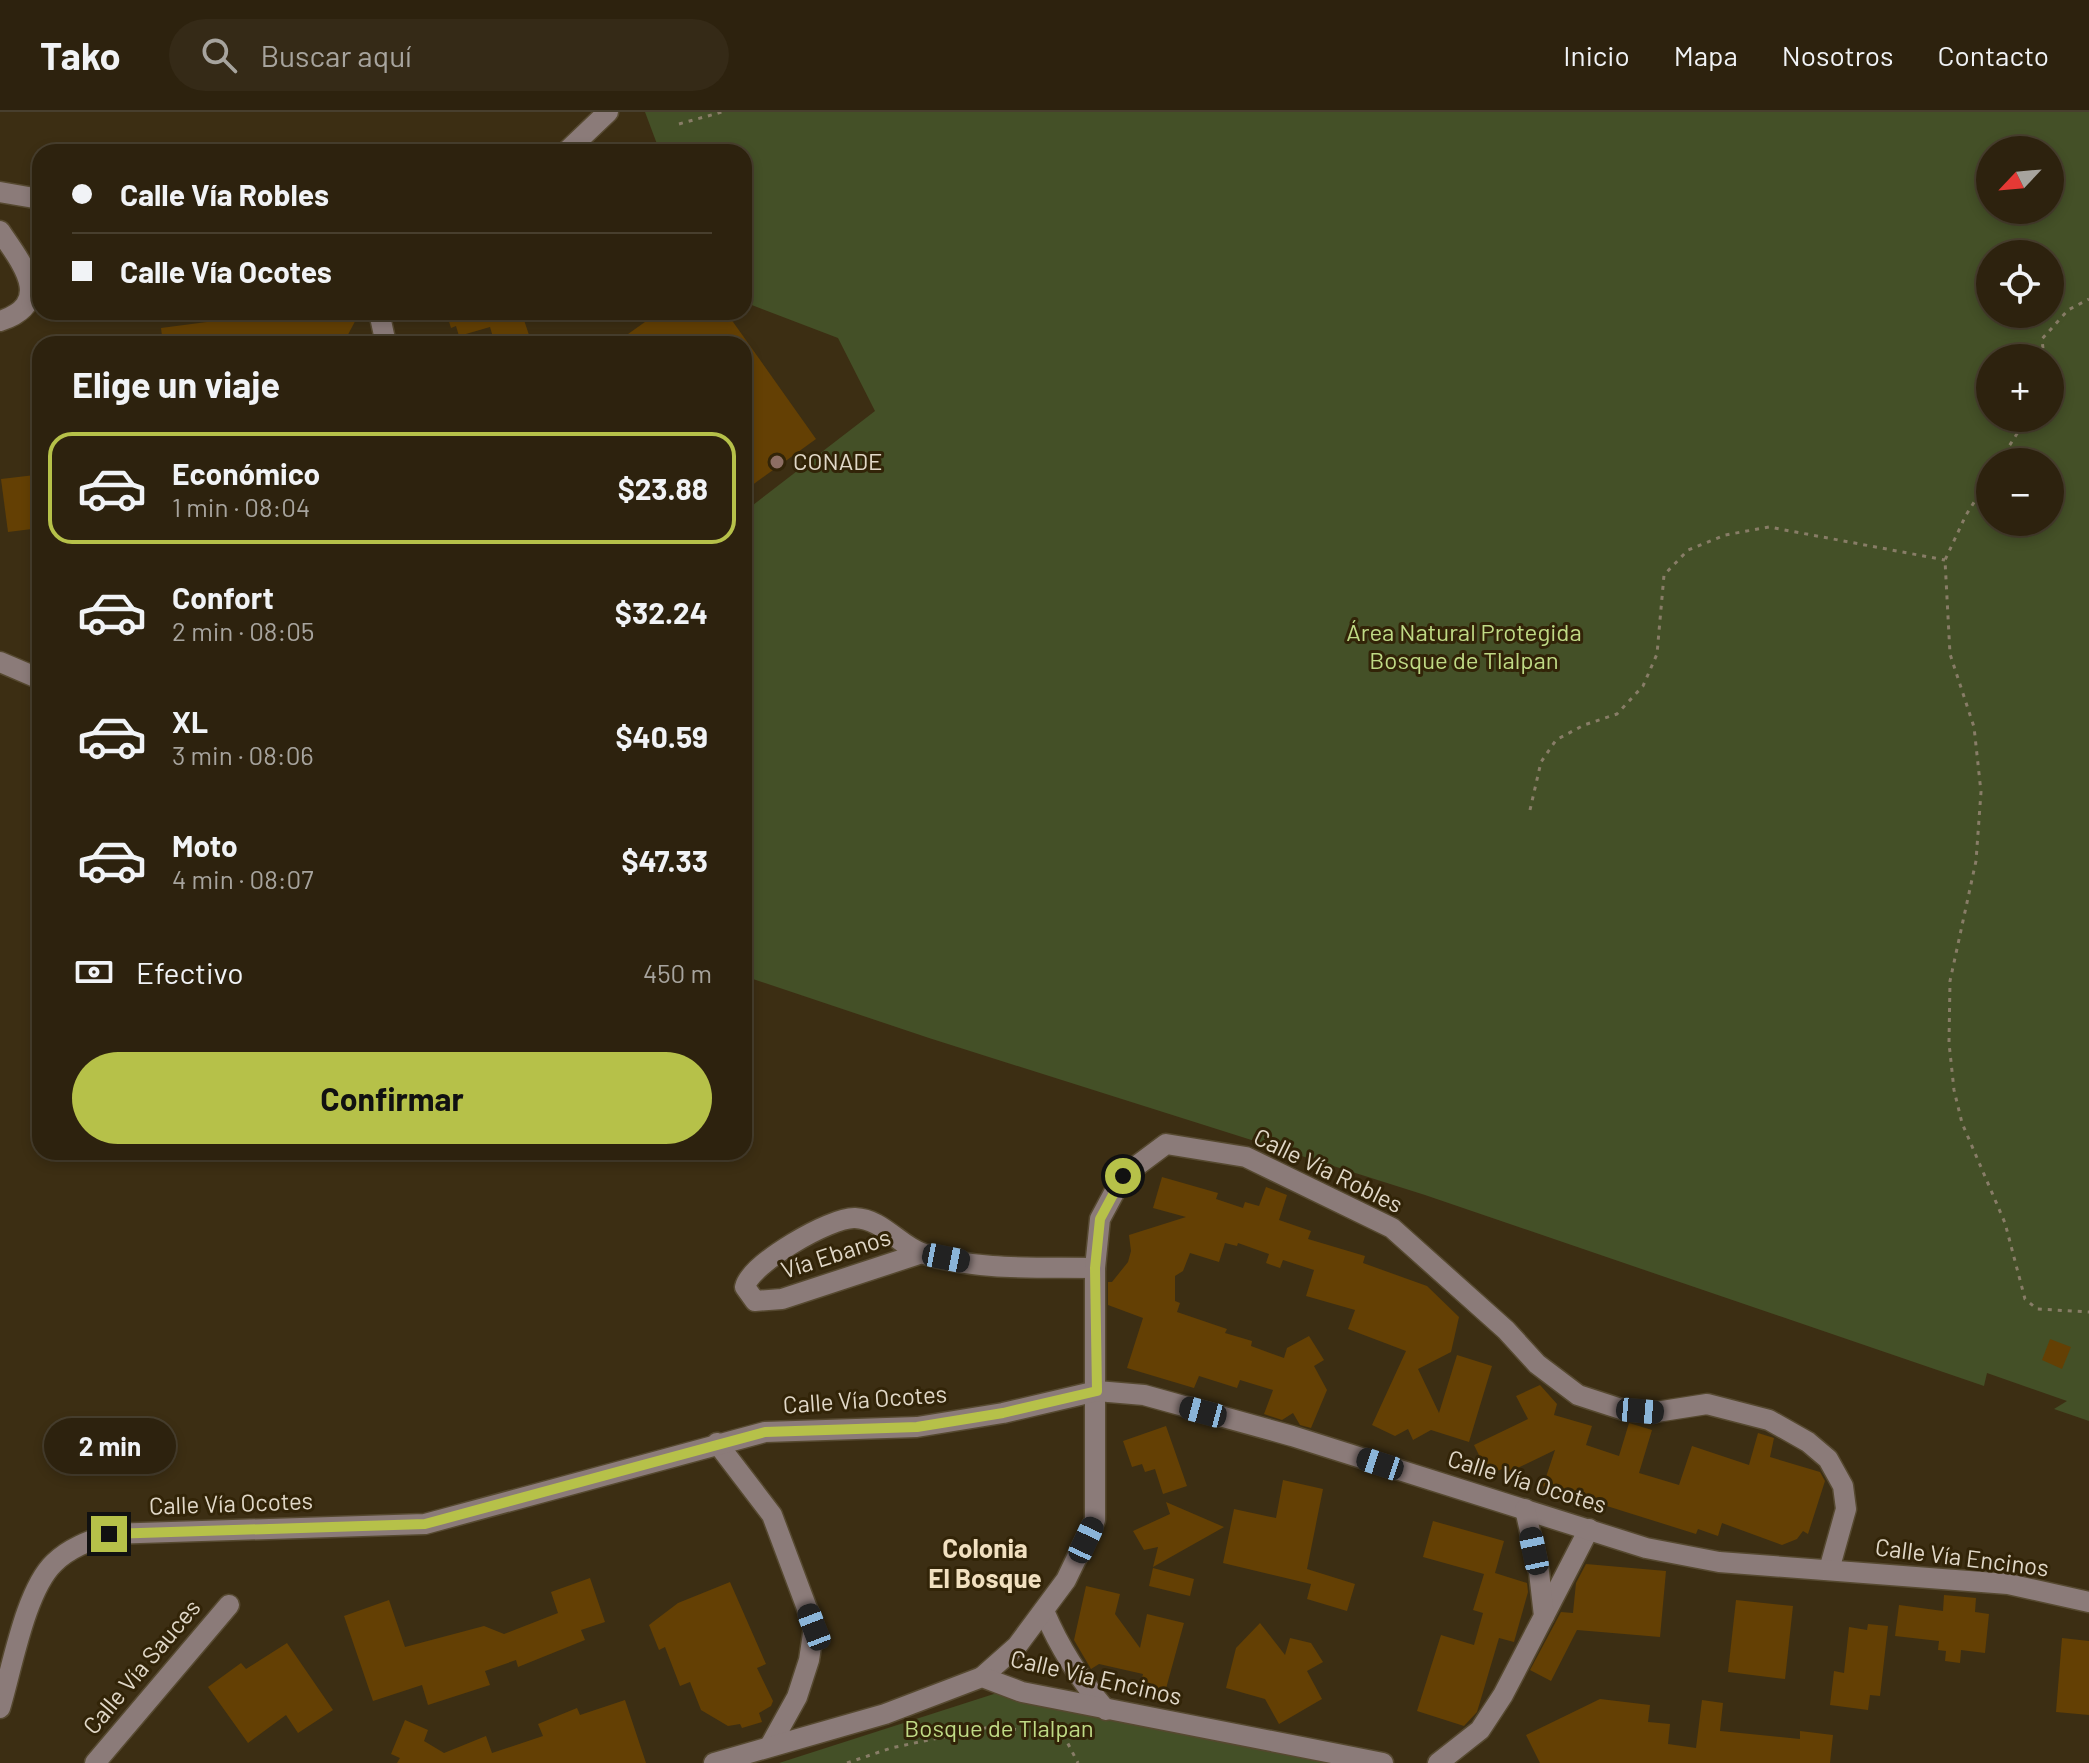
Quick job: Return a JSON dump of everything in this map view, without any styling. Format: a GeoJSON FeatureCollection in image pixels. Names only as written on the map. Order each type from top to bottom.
{"type":"FeatureCollection","features":[{"type":"Feature","properties":{"kind":"street"},"geometry":{"type":"LineString","coordinates":[[574,144],[608,112]]}},
{"type":"Feature","properties":{"kind":"street"},"geometry":{"type":"LineString","coordinates":[[0,192],[32,198]]}},
{"type":"Feature","properties":{"kind":"street"},"geometry":{"type":"LineString","coordinates":[[0,231],[29,274],[31,287],[19,312],[0,321]]}},
{"type":"Feature","properties":{"kind":"street"},"geometry":{"type":"LineString","coordinates":[[0,662],[32,676]]}},
{"type":"Feature","properties":{"kind":"street","name":"Calle Vía Robles"},"geometry":{"type":"LineString","coordinates":[[982,1677],[1017,1646],[1044,1611],[1066,1580],[1095,1520],[1095,1268],[1100,1219],[1123,1176],[1166,1144],[1246,1157],[1392,1228],[1494,1319],[1537,1364],[1578,1395],[1624,1410],[1656,1412],[1707,1404],[1769,1420],[1808,1442],[1828,1459],[1843,1486],[1846,1509],[1829,1570]]}},
{"type":"Feature","properties":{"kind":"street","name":"Vía Ebanos"},"geometry":{"type":"LineString","coordinates":[[922,1253],[782,1299],[755,1301],[745,1287],[754,1269],[832,1222],[854,1218],[876,1223],[922,1253],[995,1267],[1095,1268]]}},
{"type":"Feature","properties":{"kind":"street","name":"Calle Vía Ocotes"},"geometry":{"type":"LineString","coordinates":[[0,1708],[35,1591],[53,1563],[77,1546],[109,1534],[425,1524],[765,1432],[917,1427],[1003,1413],[1097,1391],[1144,1395],[1292,1436],[1646,1548],[1719,1562],[1829,1570]]}},
{"type":"Feature","properties":{"kind":"street"},"geometry":{"type":"LineString","coordinates":[[717,1443],[772,1515],[814,1627],[809,1660],[797,1697],[771,1744]]}},
{"type":"Feature","properties":{"kind":"street"},"geometry":{"type":"LineString","coordinates":[[1525,1509],[1539,1572],[1544,1616]]}},
{"type":"Feature","properties":{"kind":"street"},"geometry":{"type":"LineString","coordinates":[[1438,1763],[1480,1730],[1503,1695],[1589,1529]]}},
{"type":"Feature","properties":{"kind":"street","name":"Calle Vía Encinos"},"geometry":{"type":"LineString","coordinates":[[1829,1570],[2008,1584],[2089,1602]]}},
{"type":"Feature","properties":{"kind":"street","name":"Calle Vía Sauces"},"geometry":{"type":"LineString","coordinates":[[95,1763],[229,1605]]}},
{"type":"Feature","properties":{"kind":"street"},"geometry":{"type":"LineString","coordinates":[[1044,1611],[1060,1648],[1080,1680],[1106,1710]]}},
{"type":"Feature","properties":{"kind":"street","name":"Calle Vía Encinos"},"geometry":{"type":"LineString","coordinates":[[714,1763],[771,1744],[792,1743],[885,1714],[982,1677],[1022,1692],[1383,1763]]}},
{"type":"Feature","properties":{"kind":"path"},"geometry":{"type":"LineString","coordinates":[[679,124],[722,112]]}},
{"type":"Feature","properties":{"kind":"path"},"geometry":{"type":"LineString","coordinates":[[2043,344],[2042,339],[2053,324],[2089,299]]}},
{"type":"Feature","properties":{"kind":"path"},"geometry":{"type":"LineString","coordinates":[[1976,499],[1945,560],[1950,654],[1974,727],[1981,792],[1976,861],[1950,981],[1949,1043],[1954,1090],[1962,1123],[2005,1223],[2025,1299],[2037,1309],[2089,1312]]}},
{"type":"Feature","properties":{"kind":"path"},"geometry":{"type":"LineString","coordinates":[[1530,810],[1541,762],[1556,740],[1584,725],[1617,714],[1643,686],[1657,654],[1664,575],[1688,550],[1725,535],[1769,527],[1945,560]]}},
{"type":"Feature","properties":{"kind":"path"},"geometry":{"type":"LineString","coordinates":[[847,1763],[891,1748],[995,1726],[1065,1738],[1078,1763]]}},
{"type":"Feature","properties":{"kind":"green space","name":"Área Natural Protegida Bosque de Tlalpan"},"geometry":{"type":"Polygon","coordinates":[[[645,112],[2089,112],[2089,1421],[2054,1409],[2067,1401],[1987,1373],[1984,1386],[1425,1195],[752,979],[752,506],[875,411],[838,338],[752,305],[752,144],[657,144],[645,112]]]}},
{"type":"Feature","properties":{"kind":"green space","name":"Bosque de Tlalpan"},"geometry":{"type":"Polygon","coordinates":[[[1000,1692],[1339,1763],[779,1763],[1000,1692]]]}},
{"type":"Feature","properties":{"kind":"building"},"geometry":{"type":"Polygon","coordinates":[[[222,320],[356,320],[347,336],[162,336],[161,328],[222,320]]]}},
{"type":"Feature","properties":{"kind":"building"},"geometry":{"type":"Polygon","coordinates":[[[448,320],[524,320],[529,336],[493,336],[490,327],[459,336],[456,326],[451,328],[448,320]]]}},
{"type":"Feature","properties":{"kind":"building"},"geometry":{"type":"Polygon","coordinates":[[[648,320],[732,320],[743,336],[625,336],[648,320]]]}},
{"type":"Feature","properties":{"kind":"building"},"geometry":{"type":"Polygon","coordinates":[[[752,349],[816,439],[752,485],[752,349]]]}},
{"type":"Feature","properties":{"kind":"building"},"geometry":{"type":"Polygon","coordinates":[[[32,475],[32,529],[8,532],[1,479],[32,475]]]}},
{"type":"Feature","properties":{"kind":"building"},"geometry":{"type":"Polygon","coordinates":[[[1162,1177],[1218,1193],[1216,1199],[1243,1208],[1245,1202],[1259,1206],[1266,1187],[1287,1195],[1279,1220],[1311,1231],[1308,1239],[1365,1256],[1363,1263],[1427,1286],[1459,1317],[1451,1352],[1418,1369],[1439,1413],[1457,1355],[1492,1366],[1469,1442],[1431,1430],[1413,1440],[1408,1429],[1395,1436],[1372,1425],[1406,1351],[1348,1329],[1355,1310],[1306,1296],[1314,1270],[1283,1260],[1280,1268],[1266,1263],[1269,1254],[1238,1243],[1237,1246],[1225,1243],[1219,1262],[1190,1253],[1183,1271],[1175,1276],[1175,1301],[1180,1303],[1177,1312],[1227,1329],[1225,1333],[1252,1341],[1251,1346],[1284,1358],[1287,1348],[1309,1336],[1324,1360],[1314,1366],[1327,1390],[1311,1428],[1300,1425],[1293,1413],[1282,1420],[1264,1414],[1273,1390],[1240,1380],[1237,1388],[1199,1376],[1194,1388],[1127,1368],[1143,1318],[1108,1305],[1108,1282],[1112,1282],[1128,1262],[1131,1251],[1129,1235],[1186,1217],[1153,1208],[1162,1177]]]}},
{"type":"Feature","properties":{"kind":"building"},"geometry":{"type":"Polygon","coordinates":[[[2050,1339],[2071,1347],[2062,1369],[2042,1360],[2050,1339]]]}},
{"type":"Feature","properties":{"kind":"building"},"geometry":{"type":"Polygon","coordinates":[[[1540,1385],[1557,1404],[1554,1415],[1592,1426],[1586,1445],[1619,1456],[1629,1423],[1652,1430],[1639,1473],[1679,1485],[1692,1446],[1749,1465],[1758,1433],[1774,1438],[1770,1457],[1820,1472],[1825,1481],[1808,1534],[1803,1531],[1797,1539],[1782,1545],[1722,1523],[1718,1536],[1698,1529],[1696,1534],[1543,1486],[1555,1450],[1505,1474],[1502,1469],[1489,1475],[1474,1445],[1528,1419],[1516,1396],[1540,1385]]]}},
{"type":"Feature","properties":{"kind":"building"},"geometry":{"type":"Polygon","coordinates":[[[1166,1426],[1187,1486],[1163,1494],[1155,1469],[1145,1472],[1142,1464],[1132,1467],[1123,1441],[1166,1426]]]}},
{"type":"Feature","properties":{"kind":"building"},"geometry":{"type":"Polygon","coordinates":[[[1283,1480],[1323,1489],[1307,1569],[1355,1584],[1347,1611],[1307,1599],[1311,1584],[1223,1563],[1234,1509],[1276,1518],[1283,1480]]]}},
{"type":"Feature","properties":{"kind":"building"},"geometry":{"type":"Polygon","coordinates":[[[1166,1502],[1224,1527],[1153,1567],[1158,1547],[1144,1550],[1133,1531],[1170,1514],[1166,1502]]]}},
{"type":"Feature","properties":{"kind":"building"},"geometry":{"type":"Polygon","coordinates":[[[1433,1521],[1504,1541],[1495,1573],[1527,1583],[1528,1592],[1514,1642],[1499,1638],[1477,1712],[1464,1726],[1417,1711],[1441,1635],[1474,1645],[1483,1613],[1473,1610],[1484,1574],[1423,1557],[1433,1521]]]}},
{"type":"Feature","properties":{"kind":"building"},"geometry":{"type":"Polygon","coordinates":[[[1586,1564],[1666,1571],[1660,1637],[1577,1630],[1551,1681],[1530,1670],[1561,1612],[1573,1613],[1576,1583],[1586,1564]]]}},
{"type":"Feature","properties":{"kind":"building"},"geometry":{"type":"Polygon","coordinates":[[[1153,1568],[1194,1579],[1190,1596],[1149,1586],[1153,1568]]]}},
{"type":"Feature","properties":{"kind":"building"},"geometry":{"type":"Polygon","coordinates":[[[590,1578],[605,1622],[581,1630],[585,1640],[518,1667],[516,1660],[485,1671],[490,1685],[428,1705],[422,1685],[373,1701],[344,1616],[389,1600],[405,1647],[484,1626],[504,1634],[558,1613],[551,1592],[590,1578]]]}},
{"type":"Feature","properties":{"kind":"building"},"geometry":{"type":"Polygon","coordinates":[[[730,1582],[766,1664],[757,1668],[773,1701],[771,1706],[759,1713],[762,1722],[742,1728],[740,1724],[728,1726],[701,1710],[690,1682],[680,1686],[665,1647],[659,1650],[649,1625],[678,1603],[730,1582]]]}},
{"type":"Feature","properties":{"kind":"building"},"geometry":{"type":"Polygon","coordinates":[[[1086,1586],[1120,1594],[1115,1614],[1140,1648],[1147,1614],[1184,1623],[1162,1703],[1138,1696],[1143,1674],[1099,1664],[1091,1669],[1074,1640],[1086,1586]]]}},
{"type":"Feature","properties":{"kind":"building"},"geometry":{"type":"Polygon","coordinates":[[[1944,1595],[1976,1598],[1975,1612],[1989,1614],[1985,1653],[1961,1650],[1960,1663],[1945,1661],[1946,1651],[1938,1650],[1939,1641],[1895,1636],[1899,1605],[1943,1611],[1944,1595]]]}},
{"type":"Feature","properties":{"kind":"building"},"geometry":{"type":"Polygon","coordinates":[[[1736,1600],[1793,1606],[1785,1679],[1728,1672],[1736,1600]]]}},
{"type":"Feature","properties":{"kind":"building"},"geometry":{"type":"Polygon","coordinates":[[[1260,1623],[1285,1655],[1290,1638],[1311,1643],[1323,1662],[1307,1671],[1322,1699],[1279,1724],[1265,1699],[1226,1688],[1236,1648],[1260,1623]]]}},
{"type":"Feature","properties":{"kind":"building"},"geometry":{"type":"Polygon","coordinates":[[[1868,1624],[1888,1626],[1880,1696],[1870,1695],[1868,1710],[1830,1705],[1834,1671],[1844,1673],[1849,1627],[1867,1630],[1868,1624]]]}},
{"type":"Feature","properties":{"kind":"building"},"geometry":{"type":"Polygon","coordinates":[[[2062,1638],[2089,1641],[2089,1715],[2056,1712],[2062,1638]]]}},
{"type":"Feature","properties":{"kind":"building"},"geometry":{"type":"Polygon","coordinates":[[[287,1643],[333,1710],[298,1733],[286,1715],[248,1743],[208,1687],[241,1663],[246,1669],[287,1643]]]}},
{"type":"Feature","properties":{"kind":"building"},"geometry":{"type":"Polygon","coordinates":[[[1600,1699],[1650,1705],[1648,1722],[1670,1724],[1668,1744],[1696,1748],[1702,1700],[1723,1703],[1720,1731],[1800,1739],[1800,1731],[1833,1735],[1830,1763],[1540,1763],[1526,1735],[1600,1699]]]}},
{"type":"Feature","properties":{"kind":"building"},"geometry":{"type":"Polygon","coordinates":[[[625,1700],[646,1763],[397,1763],[400,1758],[391,1754],[405,1720],[428,1730],[424,1741],[444,1753],[486,1736],[492,1753],[543,1736],[538,1724],[577,1708],[580,1715],[625,1700]]]}},
{"type":"Feature","properties":{"kind":"place","name":"CONADE"},"geometry":{"type":"Point","coordinates":[777,462]}},
{"type":"Feature","properties":{"kind":"district","name":"Colonia El Bosque"},"geometry":{"type":"Point","coordinates":[985,1564]}},
{"type":"Feature","properties":{"kind":"route"},"geometry":{"type":"LineString","coordinates":[[109,1534],[425,1524],[765,1432],[917,1427],[1003,1413],[1097,1391],[1095,1268],[1100,1219],[1123,1176]]}}]}
